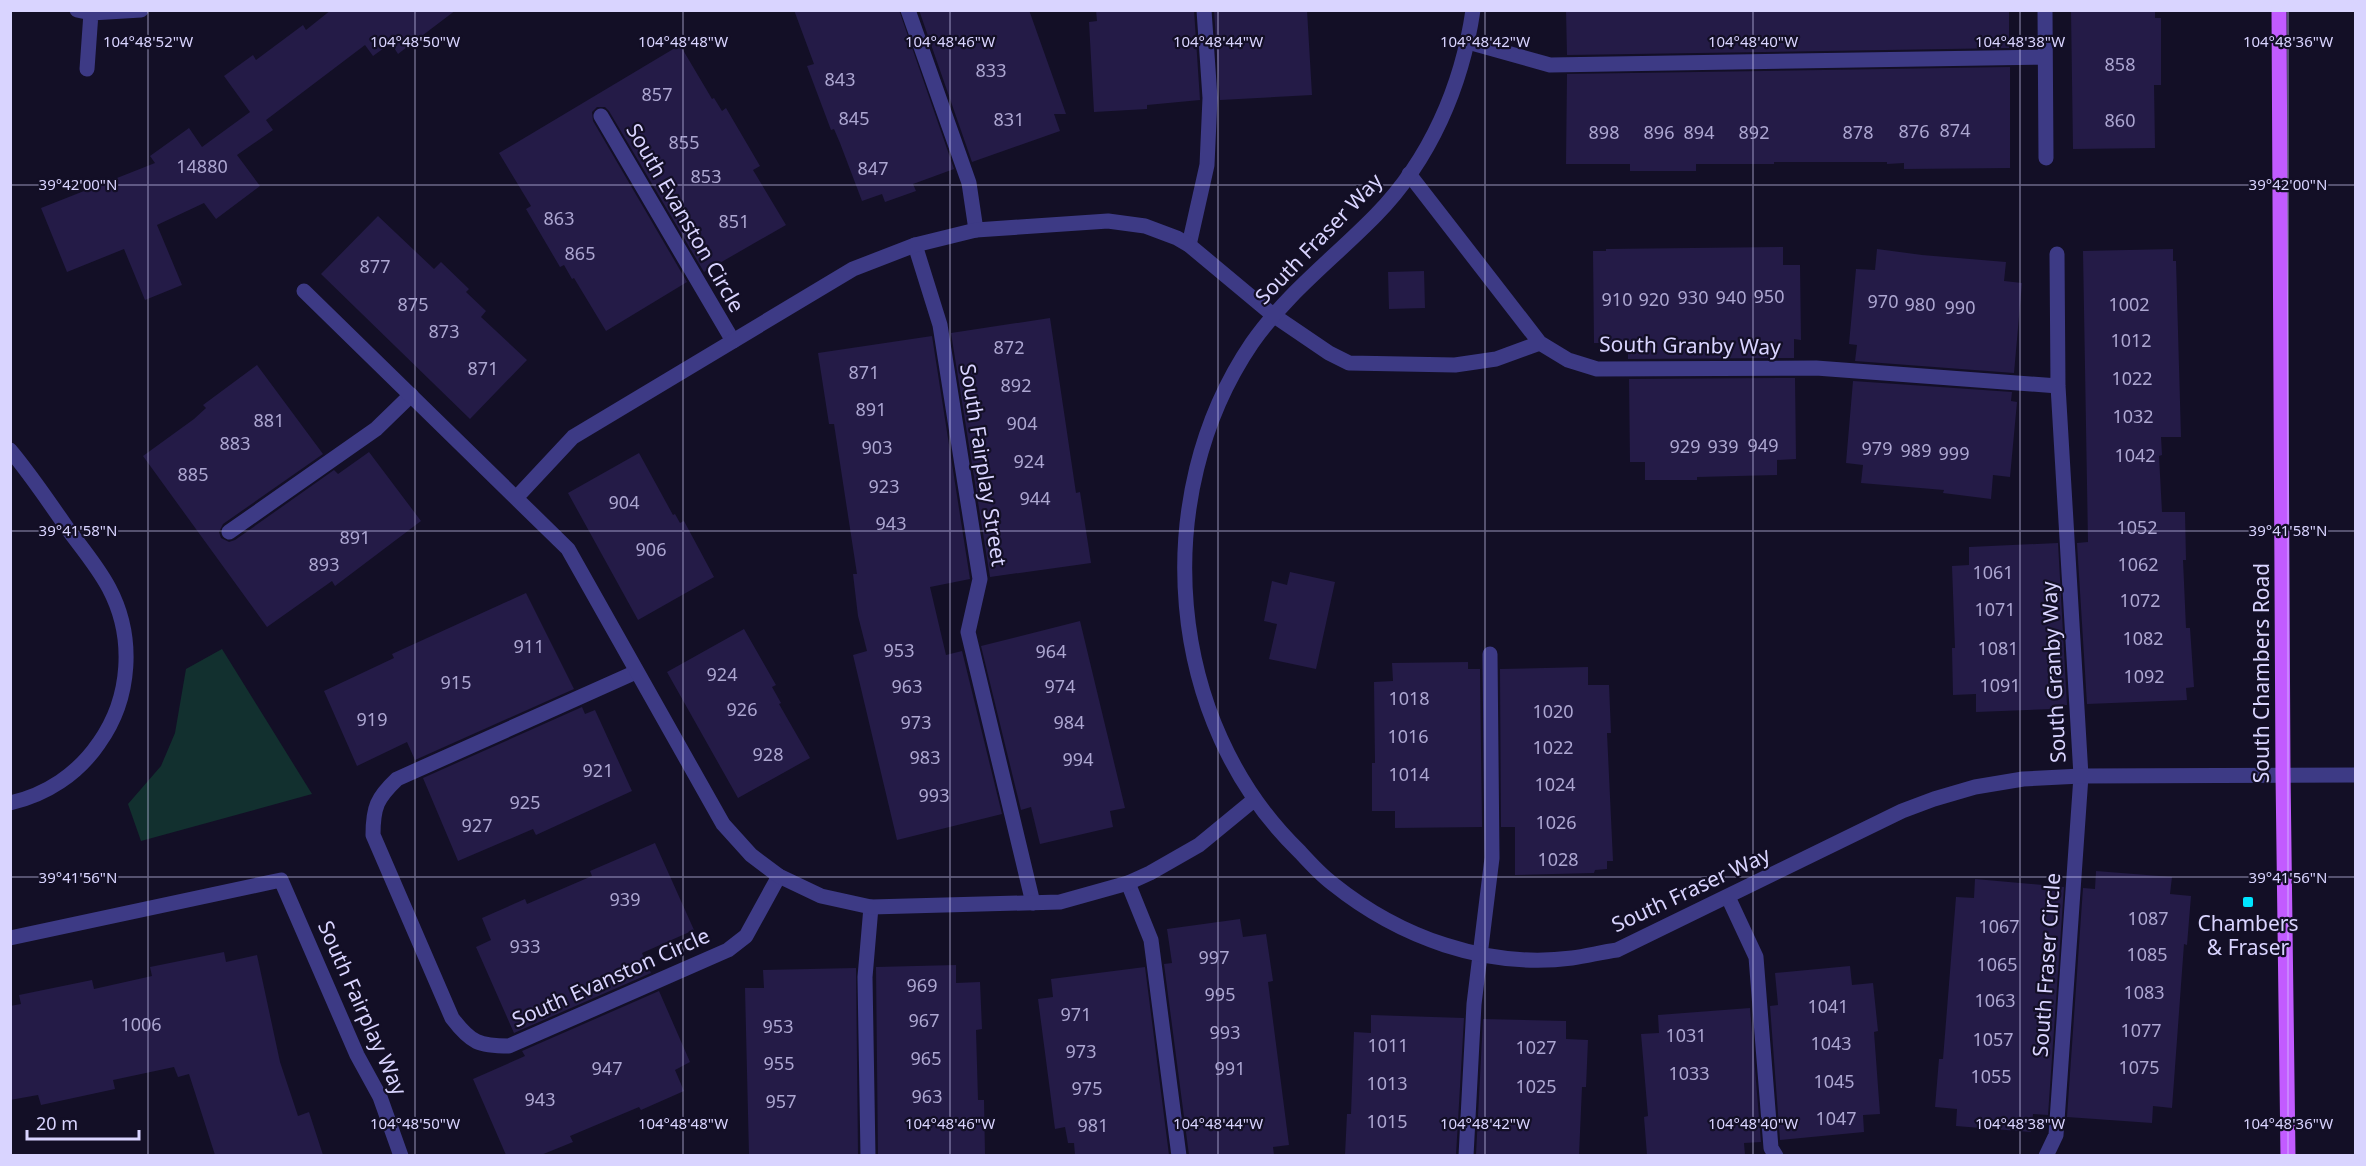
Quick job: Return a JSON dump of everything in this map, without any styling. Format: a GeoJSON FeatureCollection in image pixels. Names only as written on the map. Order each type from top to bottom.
{"type":"FeatureCollection","features":[{"type":"Feature","properties":{"kind":"main road","name":"South Chambers Road"},"geometry":{"type":"LineString","coordinates":[[2279,10],[2283,774],[2288,1155]]}},
{"type":"Feature","properties":{"kind":"street"},"geometry":{"type":"LineString","coordinates":[[87,69],[84,12],[141,10]]}},
{"type":"Feature","properties":{"kind":"street"},"geometry":{"type":"LineString","coordinates":[[908,10],[969,183],[976,231]]}},
{"type":"Feature","properties":{"kind":"street"},"geometry":{"type":"LineString","coordinates":[[1189,245],[1207,165],[1210,98],[1204,10]]}},
{"type":"Feature","properties":{"kind":"street","name":"South Fraser Way"},"geometry":{"type":"LineString","coordinates":[[1473,10],[1468,42],[1450,99],[1434,135],[1410,174],[1377,214],[1291,294],[1251,345],[1220,401],[1199,460],[1189,502],[1184,566],[1188,630],[1203,692],[1227,751],[1255,799],[1286,839],[1332,884],[1383,919],[1427,940],[1480,954],[1521,960],[1569,958],[1617,950],[1876,823],[1934,799],[1975,787],[2023,779],[2081,776],[2355,775]]}},
{"type":"Feature","properties":{"kind":"street"},"geometry":{"type":"LineString","coordinates":[[2045,10],[2046,158]]}},
{"type":"Feature","properties":{"kind":"street"},"geometry":{"type":"LineString","coordinates":[[1468,42],[1550,65],[2045,57]]}},
{"type":"Feature","properties":{"kind":"street","name":"South Evanston Circle"},"geometry":{"type":"LineString","coordinates":[[601,116],[733,341]]}},
{"type":"Feature","properties":{"kind":"street","name":"South Granby Way"},"geometry":{"type":"LineString","coordinates":[[1410,174],[1540,343],[1568,360],[1597,369],[1816,368],[2058,386]]}},
{"type":"Feature","properties":{"kind":"street","name":"South Evanston Circle"},"geometry":{"type":"LineString","coordinates":[[516,498],[573,437],[854,269],[915,245],[976,231],[1108,220],[1145,226],[1178,238],[1189,245],[1273,315],[1329,353],[1349,363],[1455,365],[1496,360],[1540,343]]}},
{"type":"Feature","properties":{"kind":"street","name":"South Fairplay Street"},"geometry":{"type":"LineString","coordinates":[[915,245],[940,325],[980,579],[968,632],[1033,903]]}},
{"type":"Feature","properties":{"kind":"street","name":"South Granby Way"},"geometry":{"type":"LineString","coordinates":[[2057,254],[2058,386],[2081,776]]}},
{"type":"Feature","properties":{"kind":"street"},"geometry":{"type":"LineString","coordinates":[[304,291],[568,549],[723,824],[751,855],[779,876],[821,896],[871,907],[1059,902],[1128,883],[1150,873],[1199,845],[1255,799]]}},
{"type":"Feature","properties":{"kind":"street"},"geometry":{"type":"LineString","coordinates":[[229,532],[376,429],[411,395]]}},
{"type":"Feature","properties":{"kind":"street"},"geometry":{"type":"LineString","coordinates":[[10,450],[109,587],[122,620],[127,661],[122,697],[109,730],[90,758],[60,783],[28,799],[10,803]]}},
{"type":"Feature","properties":{"kind":"street"},"geometry":{"type":"LineString","coordinates":[[1466,1155],[1474,1004],[1492,858],[1490,654]]}},
{"type":"Feature","properties":{"kind":"street","name":"South Evanston Circle"},"geometry":{"type":"LineString","coordinates":[[636,672],[397,779],[382,793],[373,812],[373,835],[452,1018],[465,1035],[486,1046],[509,1046],[728,950],[746,936],[779,876]]}},
{"type":"Feature","properties":{"kind":"street","name":"South Fraser Circle"},"geometry":{"type":"LineString","coordinates":[[2046,1155],[2056,1135],[2081,776]]}},
{"type":"Feature","properties":{"kind":"street","name":"South Fairplay Way"},"geometry":{"type":"LineString","coordinates":[[10,938],[281,880],[357,1055],[380,1097],[401,1155]]}},
{"type":"Feature","properties":{"kind":"street"},"geometry":{"type":"LineString","coordinates":[[1128,883],[1151,940],[1179,1155]]}},
{"type":"Feature","properties":{"kind":"street"},"geometry":{"type":"LineString","coordinates":[[1728,897],[1756,957],[1771,1148],[1776,1155]]}},
{"type":"Feature","properties":{"kind":"street"},"geometry":{"type":"LineString","coordinates":[[868,1155],[865,977],[871,907]]}},
{"type":"Feature","properties":{"kind":"green space"},"geometry":{"type":"Polygon","coordinates":[[[222,649],[312,794],[141,841],[128,804],[161,766],[175,733],[186,669],[222,649]]]}},
{"type":"Feature","properties":{"kind":"building"},"geometry":{"type":"Polygon","coordinates":[[[331,10],[456,10],[398,54],[391,43],[373,56],[365,45],[266,120],[273,130],[237,155],[260,186],[216,219],[204,203],[157,225],[182,285],[145,300],[124,249],[67,272],[41,208],[155,163],[150,156],[189,128],[202,147],[250,112],[224,76],[253,55],[256,60],[303,25],[306,30],[331,10]]]}},
{"type":"Feature","properties":{"kind":"building"},"geometry":{"type":"Polygon","coordinates":[[[794,10],[899,10],[954,169],[913,184],[916,191],[885,202],[882,194],[862,201],[834,129],[831,130],[807,66],[814,64],[794,10]]]}},
{"type":"Feature","properties":{"kind":"building"},"geometry":{"type":"Polygon","coordinates":[[[919,10],[1029,10],[1066,114],[1054,114],[1060,131],[972,162],[919,10]]]}},
{"type":"Feature","properties":{"kind":"building"},"geometry":{"type":"Polygon","coordinates":[[[1096,10],[1194,10],[1200,100],[1147,105],[1147,109],[1094,112],[1089,22],[1097,21],[1096,10]]]}},
{"type":"Feature","properties":{"kind":"building"},"geometry":{"type":"Polygon","coordinates":[[[1214,10],[1307,10],[1312,95],[1220,100],[1214,10]]]}},
{"type":"Feature","properties":{"kind":"building"},"geometry":{"type":"Polygon","coordinates":[[[1566,10],[2009,10],[2009,48],[1567,55],[1566,10]]]}},
{"type":"Feature","properties":{"kind":"building"},"geometry":{"type":"Polygon","coordinates":[[[2071,10],[2155,10],[2155,18],[2161,18],[2161,85],[2154,85],[2155,148],[2073,149],[2071,10]]]}},
{"type":"Feature","properties":{"kind":"building"},"geometry":{"type":"Polygon","coordinates":[[[680,45],[712,99],[714,98],[722,111],[726,108],[760,166],[753,170],[786,225],[704,272],[609,111],[605,107],[597,107],[592,112],[593,121],[687,282],[606,331],[574,278],[572,279],[564,265],[560,267],[526,209],[531,206],[499,153],[680,45]]]}},
{"type":"Feature","properties":{"kind":"building"},"geometry":{"type":"Polygon","coordinates":[[[2010,67],[2010,168],[1904,169],[1904,163],[1887,164],[1887,162],[1774,162],[1774,164],[1696,164],[1696,171],[1630,171],[1630,164],[1566,164],[1567,74],[2010,67]]]}},
{"type":"Feature","properties":{"kind":"building"},"geometry":{"type":"Polygon","coordinates":[[[378,216],[434,269],[441,262],[469,289],[466,292],[486,311],[481,317],[527,360],[470,419],[321,274],[378,216]]]}},
{"type":"Feature","properties":{"kind":"building"},"geometry":{"type":"Polygon","coordinates":[[[1783,247],[1783,265],[1800,265],[1801,340],[1794,339],[1794,358],[1628,359],[1628,343],[1594,343],[1593,251],[1783,247]]]}},
{"type":"Feature","properties":{"kind":"building"},"geometry":{"type":"Polygon","coordinates":[[[1877,249],[2006,262],[2004,281],[2022,283],[2014,373],[1855,361],[1857,345],[1849,344],[1856,269],[1875,270],[1877,249]]]}},
{"type":"Feature","properties":{"kind":"building"},"geometry":{"type":"Polygon","coordinates":[[[2173,249],[2173,261],[2176,261],[2181,437],[2161,437],[2162,455],[2159,456],[2162,512],[2185,512],[2186,560],[2183,560],[2186,628],[2190,628],[2194,687],[2186,688],[2187,700],[2087,704],[2077,543],[2088,542],[2083,251],[2173,249]]]}},
{"type":"Feature","properties":{"kind":"building"},"geometry":{"type":"Polygon","coordinates":[[[1424,271],[1425,308],[1389,309],[1388,272],[1424,271]]]}},
{"type":"Feature","properties":{"kind":"building"},"geometry":{"type":"Polygon","coordinates":[[[1050,318],[1076,493],[1080,492],[1091,563],[990,577],[951,333],[1050,318]]]}},
{"type":"Feature","properties":{"kind":"building"},"geometry":{"type":"Polygon","coordinates":[[[932,336],[970,579],[930,587],[946,655],[962,651],[1002,814],[897,840],[853,655],[867,651],[858,616],[853,574],[857,574],[834,424],[829,424],[818,353],[932,336]]]}},
{"type":"Feature","properties":{"kind":"building"},"geometry":{"type":"Polygon","coordinates":[[[257,365],[323,454],[223,524],[219,532],[221,538],[229,542],[235,540],[334,470],[338,474],[369,452],[421,521],[335,586],[332,581],[267,627],[143,456],[194,419],[206,408],[203,405],[257,365]]]}},
{"type":"Feature","properties":{"kind":"building"},"geometry":{"type":"Polygon","coordinates":[[[1795,378],[1796,459],[1777,460],[1777,475],[1697,477],[1697,480],[1645,480],[1645,462],[1630,462],[1629,379],[1795,378]]]}},
{"type":"Feature","properties":{"kind":"building"},"geometry":{"type":"Polygon","coordinates":[[[1853,381],[2012,392],[2011,401],[2017,402],[2010,477],[1993,475],[1991,499],[1943,493],[1944,490],[1861,483],[1863,465],[1846,463],[1853,381]]]}},
{"type":"Feature","properties":{"kind":"building"},"geometry":{"type":"Polygon","coordinates":[[[639,453],[673,515],[675,514],[680,523],[684,521],[714,577],[638,620],[568,493],[639,453]]]}},
{"type":"Feature","properties":{"kind":"building"},"geometry":{"type":"Polygon","coordinates":[[[2058,543],[2067,705],[2052,705],[2052,709],[1976,712],[1976,694],[1953,695],[1952,648],[1955,648],[1952,566],[1969,565],[1969,547],[2058,543]]]}},
{"type":"Feature","properties":{"kind":"building"},"geometry":{"type":"Polygon","coordinates":[[[1290,572],[1335,582],[1316,669],[1269,659],[1277,624],[1264,621],[1272,581],[1287,585],[1290,572]]]}},
{"type":"Feature","properties":{"kind":"building"},"geometry":{"type":"Polygon","coordinates":[[[526,593],[574,689],[415,760],[407,742],[357,766],[324,691],[394,658],[392,654],[526,593]]]}},
{"type":"Feature","properties":{"kind":"building"},"geometry":{"type":"Polygon","coordinates":[[[1080,621],[1125,808],[1110,811],[1113,827],[1040,844],[1031,807],[1021,810],[981,646],[1080,621]]]}},
{"type":"Feature","properties":{"kind":"building"},"geometry":{"type":"Polygon","coordinates":[[[744,629],[776,685],[772,687],[781,703],[779,704],[810,758],[738,798],[667,672],[744,629]]]}},
{"type":"Feature","properties":{"kind":"building"},"geometry":{"type":"Polygon","coordinates":[[[1468,662],[1468,669],[1480,669],[1482,827],[1395,828],[1395,811],[1372,811],[1372,763],[1375,763],[1374,682],[1393,681],[1392,663],[1468,662]]]}},
{"type":"Feature","properties":{"kind":"building"},"geometry":{"type":"Polygon","coordinates":[[[1588,667],[1588,685],[1609,685],[1611,733],[1607,733],[1613,861],[1607,861],[1607,869],[1595,870],[1594,873],[1515,875],[1515,827],[1501,827],[1500,669],[1588,667]]]}},
{"type":"Feature","properties":{"kind":"building"},"geometry":{"type":"Polygon","coordinates":[[[582,707],[585,714],[595,710],[632,791],[536,835],[533,829],[458,861],[423,778],[582,707]]]}},
{"type":"Feature","properties":{"kind":"building"},"geometry":{"type":"Polygon","coordinates":[[[655,843],[694,930],[642,953],[651,973],[514,1033],[476,947],[491,940],[482,918],[525,899],[527,904],[592,876],[590,871],[655,843]]]}},
{"type":"Feature","properties":{"kind":"building"},"geometry":{"type":"Polygon","coordinates":[[[2096,871],[2172,877],[2170,894],[2191,896],[2187,945],[2184,944],[2172,1108],[2153,1106],[2152,1123],[2067,1117],[2083,888],[2095,889],[2096,871]]]}},
{"type":"Feature","properties":{"kind":"building"},"geometry":{"type":"Polygon","coordinates":[[[1975,879],[2064,887],[2048,1115],[2033,1114],[2031,1132],[1956,1126],[1957,1109],[1935,1107],[1939,1059],[1943,1059],[1956,897],[1974,898],[1975,879]]]}},
{"type":"Feature","properties":{"kind":"building"},"geometry":{"type":"Polygon","coordinates":[[[1240,919],[1243,937],[1266,934],[1273,981],[1268,982],[1289,1145],[1273,1147],[1274,1155],[1189,1155],[1164,964],[1172,963],[1167,929],[1240,919]]]}},
{"type":"Feature","properties":{"kind":"building"},"geometry":{"type":"Polygon","coordinates":[[[224,952],[226,962],[257,955],[280,1062],[298,1116],[309,1112],[323,1155],[215,1155],[189,1074],[178,1077],[174,1067],[113,1080],[115,1089],[41,1105],[38,1095],[10,1100],[10,1006],[21,1004],[19,995],[92,980],[94,989],[152,976],[150,967],[224,952]]]}},
{"type":"Feature","properties":{"kind":"building"},"geometry":{"type":"Polygon","coordinates":[[[956,965],[956,983],[980,982],[982,1029],[976,1030],[978,1100],[984,1100],[985,1155],[878,1155],[876,967],[956,965]]]}},
{"type":"Feature","properties":{"kind":"building"},"geometry":{"type":"Polygon","coordinates":[[[1850,966],[1852,985],[1873,983],[1878,1031],[1874,1032],[1880,1114],[1863,1115],[1864,1132],[1780,1140],[1770,1006],[1778,1005],[1775,973],[1850,966]]]}},
{"type":"Feature","properties":{"kind":"building"},"geometry":{"type":"Polygon","coordinates":[[[1145,967],[1169,1155],[1075,1155],[1074,1143],[1068,1143],[1065,1127],[1055,1129],[1038,999],[1053,997],[1051,979],[1145,967]]]}},
{"type":"Feature","properties":{"kind":"building"},"geometry":{"type":"Polygon","coordinates":[[[856,968],[858,1155],[749,1155],[745,988],[764,988],[763,970],[856,968]]]}},
{"type":"Feature","properties":{"kind":"building"},"geometry":{"type":"Polygon","coordinates":[[[659,991],[690,1062],[675,1070],[684,1091],[641,1110],[639,1107],[570,1136],[573,1142],[541,1155],[506,1155],[473,1079],[525,1056],[522,1051],[659,991]]]}},
{"type":"Feature","properties":{"kind":"building"},"geometry":{"type":"Polygon","coordinates":[[[1750,1008],[1761,1142],[1744,1143],[1745,1155],[1647,1155],[1644,1117],[1648,1116],[1641,1034],[1659,1033],[1658,1015],[1750,1008]]]}},
{"type":"Feature","properties":{"kind":"building"},"geometry":{"type":"Polygon","coordinates":[[[1371,1015],[1464,1018],[1456,1155],[1345,1155],[1347,1114],[1351,1114],[1354,1032],[1371,1033],[1371,1015]]]}},
{"type":"Feature","properties":{"kind":"building"},"geometry":{"type":"Polygon","coordinates":[[[1483,1019],[1566,1021],[1566,1039],[1588,1040],[1586,1087],[1582,1087],[1579,1155],[1476,1155],[1483,1019]]]}},
{"type":"Feature","properties":{"kind":"place","name":"Chambers & Fraser"},"geometry":{"type":"Point","coordinates":[2248,902]}}]}
